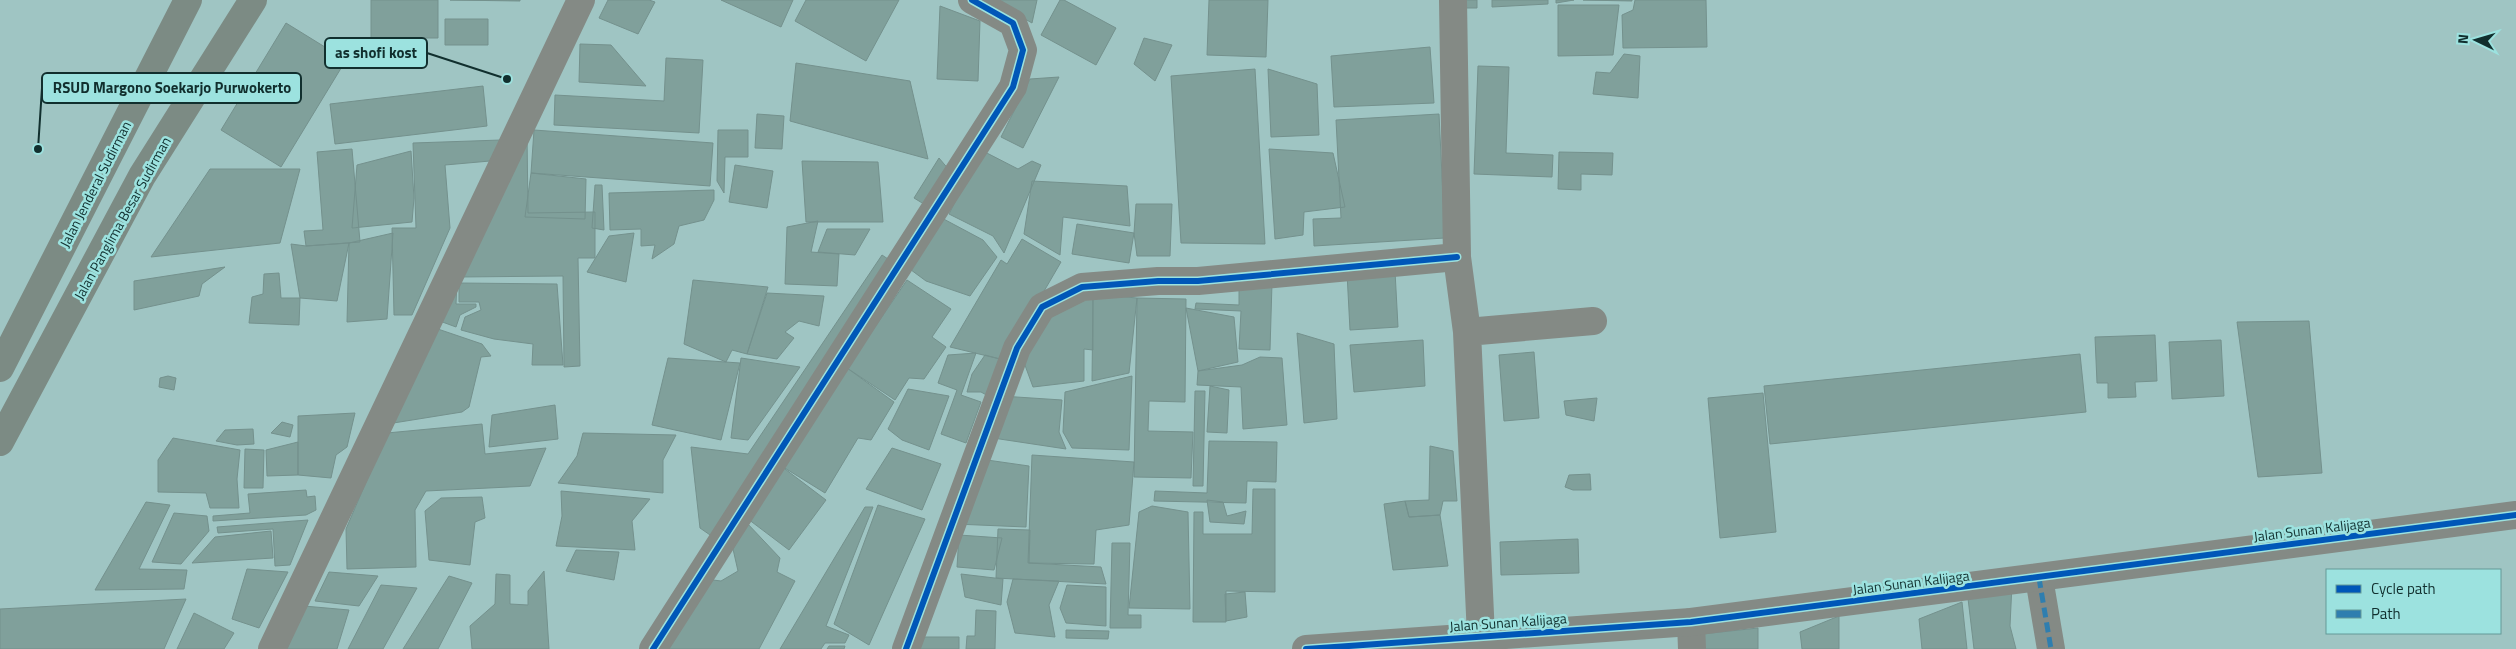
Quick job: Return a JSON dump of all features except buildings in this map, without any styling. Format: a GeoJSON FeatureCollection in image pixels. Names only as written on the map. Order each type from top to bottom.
{"type":"FeatureCollection","features":[{"type":"Feature","properties":{"kind":"highway","name":"Jalan Jenderal Sudirman"},"geometry":{"type":"LineString","coordinates":[[0,368],[188,0]]}},
{"type":"Feature","properties":{"kind":"highway","name":"Jalan Panglima Besar Sudirman"},"geometry":{"type":"LineString","coordinates":[[0,442],[142,176],[253,0]]}},
{"type":"Feature","properties":{"kind":"street"},"geometry":{"type":"LineString","coordinates":[[272,649],[581,0]]}},
{"type":"Feature","properties":{"kind":"street"},"geometry":{"type":"LineString","coordinates":[[653,649],[1013,87],[1023,50],[1013,23],[972,0]]}},
{"type":"Feature","properties":{"kind":"street"},"geometry":{"type":"LineString","coordinates":[[1453,0],[1458,257],[1467,332],[1481,636]]}},
{"type":"Feature","properties":{"kind":"street"},"geometry":{"type":"LineString","coordinates":[[906,649],[1017,348],[1042,307],[1082,287],[1158,281],[1198,281],[1458,257]]}},
{"type":"Feature","properties":{"kind":"street"},"geometry":{"type":"LineString","coordinates":[[1467,332],[1594,321]]}},
{"type":"Feature","properties":{"kind":"street","name":"Jalan Sunan Kalijaga"},"geometry":{"type":"LineString","coordinates":[[1306,649],[1691,622],[2516,515]]}},
{"type":"Feature","properties":{"kind":"street"},"geometry":{"type":"LineString","coordinates":[[2039,578],[2051,649]]}},
{"type":"Feature","properties":{"kind":"street"},"geometry":{"type":"LineString","coordinates":[[1691,622],[1692,649]]}},
{"type":"Feature","properties":{"kind":"marked path"},"geometry":{"type":"LineString","coordinates":[[2039,578],[2051,649]]}},
{"type":"Feature","properties":{"kind":"cycle path"},"geometry":{"type":"LineString","coordinates":[[653,649],[1013,87],[1023,50],[1013,23],[972,0]]}},
{"type":"Feature","properties":{"kind":"cycle path"},"geometry":{"type":"LineString","coordinates":[[906,649],[1017,348],[1042,307],[1082,287],[1158,281],[1198,281],[1457,257]]}},
{"type":"Feature","properties":{"kind":"cycle path"},"geometry":{"type":"LineString","coordinates":[[1306,649],[1691,622],[2516,515]]}},
{"type":"Feature","properties":{"kind":"place","name":"as shofi kost"},"geometry":{"type":"Point","coordinates":[507,79]}},
{"type":"Feature","properties":{"kind":"place","name":"RSUD Margono Soekarjo Purwokerto"},"geometry":{"type":"Point","coordinates":[38,149]}}]}
